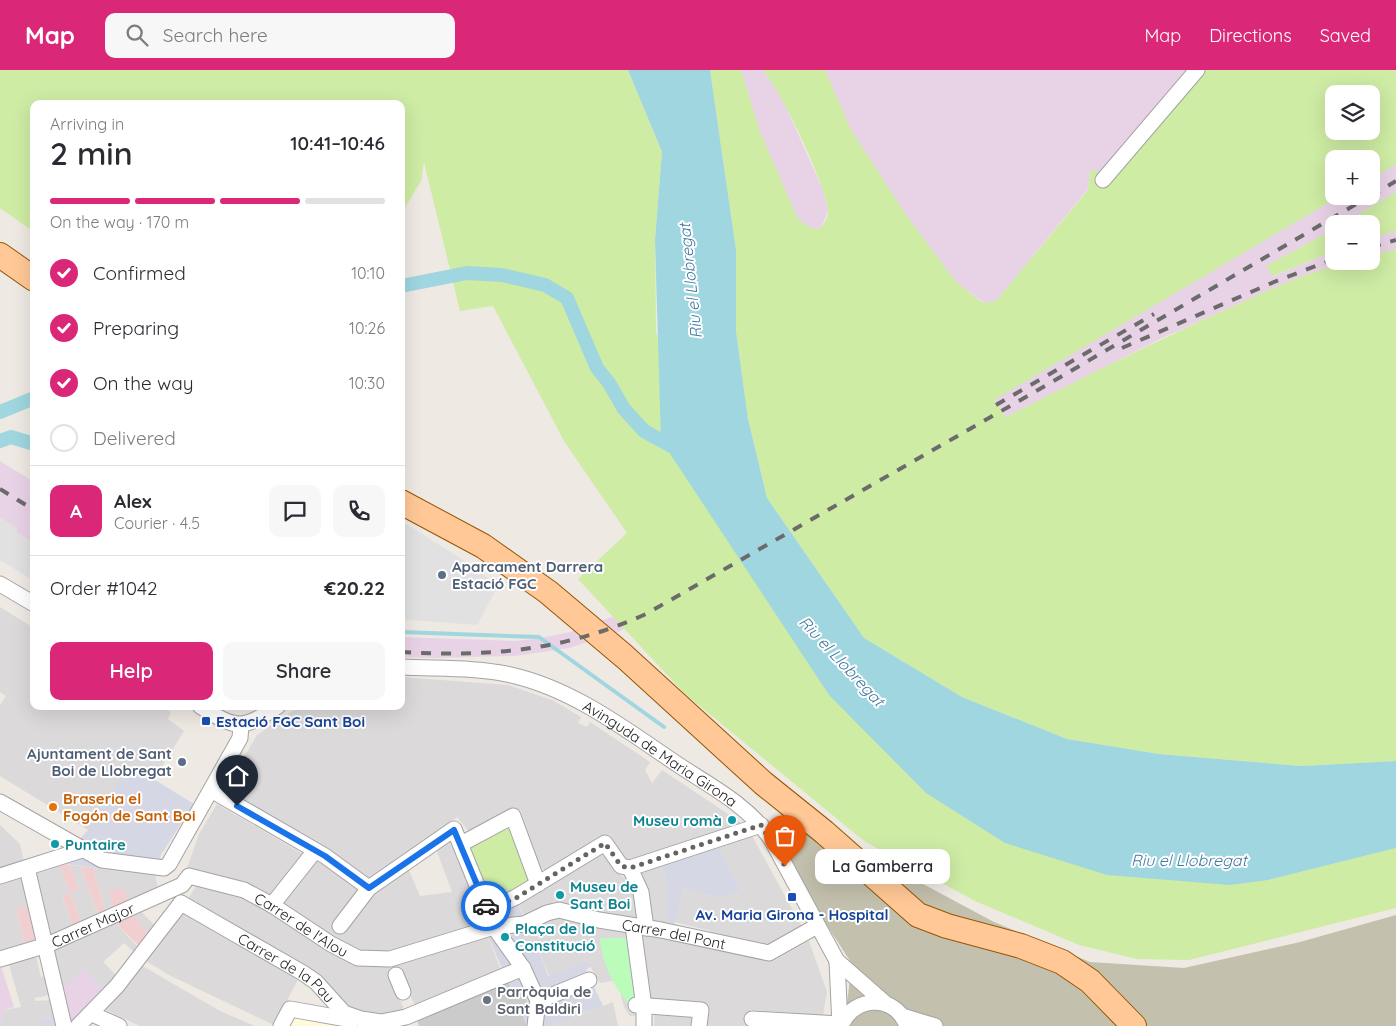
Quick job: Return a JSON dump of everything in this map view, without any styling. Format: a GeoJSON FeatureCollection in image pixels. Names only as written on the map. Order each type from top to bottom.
{"type":"FeatureCollection","features":[{"type":"Feature","properties":{"kind":"main road"},"geometry":{"type":"LineString","coordinates":[[0,255],[30,276]]}},
{"type":"Feature","properties":{"kind":"main road"},"geometry":{"type":"LineString","coordinates":[[405,504],[483,546],[548,592],[625,657],[763,784],[824,832],[918,915],[946,926],[1021,946],[1062,962],[1090,981],[1134,1026]]}},
{"type":"Feature","properties":{"kind":"street"},"geometry":{"type":"LineString","coordinates":[[1103,180],[1197,70]]}},
{"type":"Feature","properties":{"kind":"street"},"geometry":{"type":"LineString","coordinates":[[0,584],[30,602]]}},
{"type":"Feature","properties":{"kind":"street","name":"Avinguda de Maria Girona"},"geometry":{"type":"LineString","coordinates":[[405,667],[496,672],[530,680],[608,718],[733,801],[761,825],[837,961]]}},
{"type":"Feature","properties":{"kind":"street"},"geometry":{"type":"LineString","coordinates":[[206,710],[227,723],[241,726],[256,721],[272,710]]}},
{"type":"Feature","properties":{"kind":"street"},"geometry":{"type":"LineString","coordinates":[[1,804],[102,860],[164,868],[169,864],[240,738],[241,726]]}},
{"type":"Feature","properties":{"kind":"street"},"geometry":{"type":"LineString","coordinates":[[210,790],[314,852],[325,856],[369,888]]}},
{"type":"Feature","properties":{"kind":"street"},"geometry":{"type":"LineString","coordinates":[[461,844],[513,816],[538,884]]}},
{"type":"Feature","properties":{"kind":"street"},"geometry":{"type":"LineString","coordinates":[[487,909],[516,898],[605,843],[621,866],[630,868],[761,825]]}},
{"type":"Feature","properties":{"kind":"street"},"geometry":{"type":"LineString","coordinates":[[340,926],[369,888],[454,830],[487,909],[490,928],[524,971],[538,1002],[535,1026]]}},
{"type":"Feature","properties":{"kind":"street"},"geometry":{"type":"LineString","coordinates":[[0,876],[82,850]]}},
{"type":"Feature","properties":{"kind":"street"},"geometry":{"type":"LineString","coordinates":[[272,905],[314,852]]}},
{"type":"Feature","properties":{"kind":"street"},"geometry":{"type":"LineString","coordinates":[[78,1026],[92,1014],[122,980],[181,902],[182,885],[169,864]]}},
{"type":"Feature","properties":{"kind":"street"},"geometry":{"type":"LineString","coordinates":[[27,868],[64,1026]]}},
{"type":"Feature","properties":{"kind":"street"},"geometry":{"type":"LineString","coordinates":[[630,868],[641,892],[639,927],[640,1006],[644,1026]]}},
{"type":"Feature","properties":{"kind":"street","name":"Carrer de l'Alou"},"geometry":{"type":"LineString","coordinates":[[182,885],[189,876],[244,890],[272,905],[328,942],[358,958],[390,959],[490,928]]}},
{"type":"Feature","properties":{"kind":"street","name":"Carrer Major"},"geometry":{"type":"LineString","coordinates":[[0,959],[46,945],[182,885]]}},
{"type":"Feature","properties":{"kind":"street","name":"Carrer de la Pau"},"geometry":{"type":"LineString","coordinates":[[181,902],[303,973],[316,982],[344,1012],[361,1019],[381,1022],[406,1016],[504,976],[524,971]]}},
{"type":"Feature","properties":{"kind":"street","name":"Carrer del Pont"},"geometry":{"type":"LineString","coordinates":[[490,928],[526,924],[547,913],[559,910],[768,953],[817,926]]}},
{"type":"Feature","properties":{"kind":"street"},"geometry":{"type":"LineString","coordinates":[[837,961],[904,1021],[935,1026]]}},
{"type":"Feature","properties":{"kind":"street"},"geometry":{"type":"LineString","coordinates":[[837,961],[841,1025]]}},
{"type":"Feature","properties":{"kind":"street"},"geometry":{"type":"LineString","coordinates":[[396,975],[404,992]]}},
{"type":"Feature","properties":{"kind":"street"},"geometry":{"type":"LineString","coordinates":[[538,1002],[589,980]]}},
{"type":"Feature","properties":{"kind":"street"},"geometry":{"type":"LineString","coordinates":[[841,1025],[850,1012],[859,1006],[875,1002],[886,1004]]}},
{"type":"Feature","properties":{"kind":"street"},"geometry":{"type":"LineString","coordinates":[[640,1006],[701,1010],[699,1026]]}},
{"type":"Feature","properties":{"kind":"street"},"geometry":{"type":"LineString","coordinates":[[281,1026],[290,1009],[355,1020],[361,1019]]}},
{"type":"Feature","properties":{"kind":"street"},"geometry":{"type":"LineString","coordinates":[[92,1014],[119,1026]]}},
{"type":"Feature","properties":{"kind":"street"},"geometry":{"type":"LineString","coordinates":[[752,1018],[841,1025]]}},
{"type":"Feature","properties":{"kind":"shaded area"},"geometry":{"type":"Polygon","coordinates":[[[741,70],[762,70],[779,91],[823,190],[828,211],[821,228],[814,229],[797,218],[760,132],[741,70]]]}},
{"type":"Feature","properties":{"kind":"shaded area"},"geometry":{"type":"Polygon","coordinates":[[[825,70],[1190,70],[1101,171],[1090,171],[1088,189],[996,301],[990,304],[984,303],[956,282],[906,215],[850,128],[825,70]]]}},
{"type":"Feature","properties":{"kind":"shaded area"},"geometry":{"type":"Polygon","coordinates":[[[1396,164],[1396,192],[1380,201],[1380,174],[1396,164]]]}},
{"type":"Feature","properties":{"kind":"shaded area"},"geometry":{"type":"Polygon","coordinates":[[[1325,205],[1374,205],[1357,215],[1325,215],[1325,234],[1266,266],[1274,276],[1325,255],[1326,270],[1288,282],[1162,338],[1006,417],[994,399],[1325,205]]]}},
{"type":"Feature","properties":{"kind":"shaded area"},"geometry":{"type":"Polygon","coordinates":[[[1396,231],[1396,249],[1380,253],[1380,235],[1396,231]]]}},
{"type":"Feature","properties":{"kind":"shaded area"},"geometry":{"type":"Polygon","coordinates":[[[0,461],[30,480],[30,541],[16,532],[17,529],[0,517],[0,461]]]}},
{"type":"Feature","properties":{"kind":"shaded area"},"geometry":{"type":"Polygon","coordinates":[[[0,517],[17,529],[16,532],[30,541],[30,579],[0,560],[0,517]]]}},
{"type":"Feature","properties":{"kind":"shaded area","name":"Aparcament Darrera Estació FGC"},"geometry":{"type":"Polygon","coordinates":[[[405,524],[468,563],[498,586],[477,625],[405,619],[405,524]]]}},
{"type":"Feature","properties":{"kind":"shaded area"},"geometry":{"type":"Polygon","coordinates":[[[672,606],[618,632],[569,648],[515,656],[405,657],[405,637],[514,641],[536,639],[570,632],[617,615],[672,606]]]}},
{"type":"Feature","properties":{"kind":"shaded area"},"geometry":{"type":"Polygon","coordinates":[[[0,607],[30,626],[30,710],[168,710],[171,712],[168,719],[184,731],[154,779],[130,764],[88,830],[0,776],[0,705],[6,696],[0,692],[0,607]]]}},
{"type":"Feature","properties":{"kind":"shaded area"},"geometry":{"type":"Polygon","coordinates":[[[405,677],[508,685],[552,700],[581,717],[578,723],[587,727],[590,722],[650,762],[645,770],[652,783],[662,770],[740,822],[739,828],[632,862],[624,860],[610,835],[602,837],[549,873],[541,868],[521,811],[515,808],[470,833],[457,817],[366,882],[229,795],[233,786],[230,781],[257,735],[294,710],[405,710],[405,677]]]}},
{"type":"Feature","properties":{"kind":"shaded area"},"geometry":{"type":"Polygon","coordinates":[[[129,764],[194,804],[160,856],[167,875],[155,876],[59,863],[88,830],[129,764]]]}},
{"type":"Feature","properties":{"kind":"shaded area"},"geometry":{"type":"Polygon","coordinates":[[[217,804],[306,856],[272,901],[216,877],[187,868],[199,834],[217,804]]]}},
{"type":"Feature","properties":{"kind":"shaded area"},"geometry":{"type":"Polygon","coordinates":[[[797,804],[865,853],[994,922],[1090,962],[1184,968],[1300,942],[1396,915],[1396,1026],[844,1026],[852,964],[765,829],[797,804]]]}},
{"type":"Feature","properties":{"kind":"shaded area"},"geometry":{"type":"Polygon","coordinates":[[[0,825],[20,844],[24,862],[0,872],[0,825]]]}},
{"type":"Feature","properties":{"kind":"shaded area"},"geometry":{"type":"Polygon","coordinates":[[[751,834],[802,927],[768,946],[711,934],[711,931],[674,922],[684,888],[721,898],[741,890],[718,846],[751,834]]]}},
{"type":"Feature","properties":{"kind":"shaded area"},"geometry":{"type":"Polygon","coordinates":[[[449,841],[460,865],[463,864],[471,893],[475,893],[490,923],[394,954],[352,951],[278,905],[314,858],[375,888],[408,868],[420,896],[452,892],[436,849],[449,841]]]}},
{"type":"Feature","properties":{"kind":"shaded area"},"geometry":{"type":"Polygon","coordinates":[[[718,846],[741,890],[721,898],[684,888],[674,926],[668,925],[668,888],[661,863],[718,846]]]}},
{"type":"Feature","properties":{"kind":"shaded area"},"geometry":{"type":"Polygon","coordinates":[[[604,850],[620,875],[631,882],[642,921],[565,907],[554,901],[546,910],[525,918],[519,905],[604,850]]]}},
{"type":"Feature","properties":{"kind":"shaded area"},"geometry":{"type":"Polygon","coordinates":[[[59,863],[70,893],[62,896],[74,928],[48,939],[33,871],[59,863]]]}},
{"type":"Feature","properties":{"kind":"shaded area"},"geometry":{"type":"Polygon","coordinates":[[[59,863],[70,865],[79,890],[70,893],[59,863]]]}},
{"type":"Feature","properties":{"kind":"shaded area"},"geometry":{"type":"Polygon","coordinates":[[[661,863],[668,888],[668,925],[649,921],[637,870],[661,863]]]}},
{"type":"Feature","properties":{"kind":"shaded area"},"geometry":{"type":"Polygon","coordinates":[[[70,865],[80,866],[99,917],[82,924],[70,893],[79,890],[70,865]]]}},
{"type":"Feature","properties":{"kind":"shaded area"},"geometry":{"type":"Polygon","coordinates":[[[80,866],[93,868],[106,913],[99,916],[80,866]]]}},
{"type":"Feature","properties":{"kind":"shaded area"},"geometry":{"type":"Polygon","coordinates":[[[93,868],[155,876],[159,891],[129,904],[121,891],[109,891],[114,910],[106,913],[93,868]]]}},
{"type":"Feature","properties":{"kind":"shaded area"},"geometry":{"type":"Polygon","coordinates":[[[24,873],[31,906],[16,910],[25,945],[0,955],[0,880],[24,873]]]}},
{"type":"Feature","properties":{"kind":"shaded area"},"geometry":{"type":"Polygon","coordinates":[[[198,883],[244,895],[359,963],[487,935],[501,970],[415,1005],[404,983],[392,976],[404,1010],[388,1017],[349,1009],[186,902],[198,883]]]}},
{"type":"Feature","properties":{"kind":"shaded area"},"geometry":{"type":"Polygon","coordinates":[[[120,888],[122,891],[125,891],[129,904],[114,910],[109,891],[120,888]]]}},
{"type":"Feature","properties":{"kind":"shaded area"},"geometry":{"type":"Polygon","coordinates":[[[70,893],[82,924],[74,928],[62,895],[70,893]]]}},
{"type":"Feature","properties":{"kind":"shaded area"},"geometry":{"type":"Polygon","coordinates":[[[515,895],[528,930],[522,939],[535,953],[539,951],[548,976],[587,961],[591,966],[586,970],[603,1006],[550,1026],[527,1026],[523,1017],[532,1013],[524,992],[514,996],[483,925],[490,923],[484,908],[515,895]]]}},
{"type":"Feature","properties":{"kind":"shaded area"},"geometry":{"type":"Polygon","coordinates":[[[31,906],[39,941],[25,945],[16,910],[31,906]]]}},
{"type":"Feature","properties":{"kind":"shaded area"},"geometry":{"type":"Polygon","coordinates":[[[182,908],[300,976],[274,1025],[171,976],[144,960],[182,908]]]}},
{"type":"Feature","properties":{"kind":"shaded area"},"geometry":{"type":"Polygon","coordinates":[[[140,910],[156,927],[149,936],[132,913],[140,910]]]}},
{"type":"Feature","properties":{"kind":"shaded area"},"geometry":{"type":"Polygon","coordinates":[[[132,913],[149,936],[141,948],[114,921],[132,913]]]}},
{"type":"Feature","properties":{"kind":"shaded area"},"geometry":{"type":"Polygon","coordinates":[[[557,914],[627,928],[643,1015],[630,1016],[624,1007],[617,980],[600,983],[587,961],[549,976],[539,951],[535,953],[522,939],[528,930],[557,914]]]}},
{"type":"Feature","properties":{"kind":"shaded area"},"geometry":{"type":"Polygon","coordinates":[[[114,921],[137,946],[133,951],[124,943],[103,962],[118,977],[104,992],[85,969],[61,989],[51,948],[114,921]]]}},
{"type":"Feature","properties":{"kind":"shaded area"},"geometry":{"type":"Polygon","coordinates":[[[639,930],[773,961],[809,941],[827,992],[823,1015],[750,1010],[750,1026],[704,1026],[707,1009],[646,1003],[639,930]]]}},
{"type":"Feature","properties":{"kind":"shaded area"},"geometry":{"type":"Polygon","coordinates":[[[35,953],[41,977],[50,975],[54,994],[35,998],[35,1001],[55,1000],[59,1017],[40,1022],[41,1026],[0,1026],[0,1021],[4,1019],[1,1011],[21,1007],[8,961],[35,953]]]}},
{"type":"Feature","properties":{"kind":"shaded area"},"geometry":{"type":"Polygon","coordinates":[[[0,963],[14,1007],[2,1011],[4,1019],[0,1021],[0,963]]]}},
{"type":"Feature","properties":{"kind":"shaded area"},"geometry":{"type":"Polygon","coordinates":[[[141,965],[220,1011],[255,1026],[140,1026],[104,1009],[141,965]]]}},
{"type":"Feature","properties":{"kind":"shaded area"},"geometry":{"type":"Polygon","coordinates":[[[85,969],[104,992],[70,1026],[61,989],[85,969]]]}},
{"type":"Feature","properties":{"kind":"shaded area","name":"Parròquia de Sant Baldiri"},"geometry":{"type":"Polygon","coordinates":[[[508,979],[523,992],[532,1013],[523,1017],[527,1026],[419,1026],[416,1017],[508,979]]]}},
{"type":"Feature","properties":{"kind":"shaded area"},"geometry":{"type":"Polygon","coordinates":[[[613,1002],[618,1026],[550,1026],[598,1008],[613,1002]]]}},
{"type":"Feature","properties":{"kind":"shaded area"},"geometry":{"type":"Polygon","coordinates":[[[655,1010],[696,1011],[694,1026],[654,1026],[655,1010]]]}},
{"type":"Feature","properties":{"kind":"shaded area"},"geometry":{"type":"Polygon","coordinates":[[[293,1013],[368,1026],[286,1026],[293,1013]]]}},
{"type":"Feature","properties":{"kind":"shaded area"},"geometry":{"type":"Polygon","coordinates":[[[59,1017],[61,1026],[41,1026],[40,1022],[59,1017]]]}},
{"type":"Feature","properties":{"kind":"green space"},"geometry":{"type":"Polygon","coordinates":[[[0,70],[628,70],[662,152],[655,240],[656,333],[829,695],[1268,880],[1396,848],[1396,908],[1189,960],[1137,959],[1079,945],[975,901],[864,841],[684,693],[578,579],[627,533],[564,441],[493,306],[460,311],[424,162],[421,181],[405,207],[405,100],[30,100],[30,229],[0,208],[0,70]]]}},
{"type":"Feature","properties":{"kind":"green space"},"geometry":{"type":"Polygon","coordinates":[[[710,70],[741,70],[760,132],[797,217],[804,224],[814,229],[821,228],[827,217],[828,210],[825,198],[801,137],[780,96],[762,70],[825,70],[850,128],[906,215],[956,282],[983,303],[996,301],[1088,190],[1090,171],[1101,171],[1107,167],[1190,70],[1396,70],[1396,164],[1380,174],[1380,150],[1325,150],[1325,205],[994,400],[1006,417],[1146,347],[1300,277],[1325,269],[1380,270],[1380,253],[1396,249],[1396,761],[1301,766],[1159,754],[1067,739],[962,697],[864,638],[767,498],[748,419],[736,331],[736,250],[710,70]]]}},
{"type":"Feature","properties":{"kind":"green space"},"geometry":{"type":"Polygon","coordinates":[[[1396,192],[1396,231],[1380,235],[1380,215],[1357,215],[1374,205],[1380,205],[1380,201],[1396,192]]]}},
{"type":"Feature","properties":{"kind":"green space"},"geometry":{"type":"Polygon","coordinates":[[[1325,234],[1325,255],[1273,276],[1266,266],[1325,234]]]}},
{"type":"Feature","properties":{"kind":"green space"},"geometry":{"type":"Polygon","coordinates":[[[512,821],[533,884],[492,905],[469,846],[512,821]]]}},
{"type":"Feature","properties":{"kind":"green space"},"geometry":{"type":"Polygon","coordinates":[[[600,938],[630,938],[639,1000],[633,1008],[620,993],[610,976],[603,957],[600,938]]]}},
{"type":"Feature","properties":{"kind":"water","name":"Riu el Llobregat"},"geometry":{"type":"Polygon","coordinates":[[[628,70],[710,70],[736,250],[736,331],[748,419],[767,498],[864,638],[962,697],[1067,739],[1159,754],[1301,766],[1396,761],[1396,848],[1268,880],[1230,885],[1107,875],[1005,843],[926,793],[829,695],[661,440],[655,240],[662,152],[628,70]]]}},
{"type":"Feature","properties":{"kind":"waterway"},"geometry":{"type":"LineString","coordinates":[[405,285],[467,273],[502,275],[545,285],[567,298],[597,368],[609,383],[624,409],[644,431],[677,449]]}},
{"type":"Feature","properties":{"kind":"waterway"},"geometry":{"type":"LineString","coordinates":[[0,412],[30,400]]}},
{"type":"Feature","properties":{"kind":"waterway"},"geometry":{"type":"LineString","coordinates":[[0,441],[11,437],[30,443]]}},
{"type":"Feature","properties":{"kind":"waterway"},"geometry":{"type":"LineString","coordinates":[[405,632],[539,637],[664,727]]}},
{"type":"Feature","properties":{"kind":"railway"},"geometry":{"type":"LineString","coordinates":[[1380,191],[1396,181]]}},
{"type":"Feature","properties":{"kind":"railway"},"geometry":{"type":"LineString","coordinates":[[405,652],[465,653],[526,649],[586,636],[646,614],[1052,382],[1355,205]]}},
{"type":"Feature","properties":{"kind":"railway"},"geometry":{"type":"LineString","coordinates":[[1380,244],[1396,240]]}},
{"type":"Feature","properties":{"kind":"railway"},"geometry":{"type":"LineString","coordinates":[[1122,348],[1274,282],[1325,262]]}},
{"type":"Feature","properties":{"kind":"railway"},"geometry":{"type":"LineString","coordinates":[[996,405],[1154,314]]}},
{"type":"Feature","properties":{"kind":"railway"},"geometry":{"type":"LineString","coordinates":[[0,489],[30,508]]}},
{"type":"Feature","properties":{"kind":"way so far"},"geometry":{"type":"LineString","coordinates":[[486,906],[488,910],[516,898],[605,843],[621,866],[630,868],[761,825],[785,866]]}},
{"type":"Feature","properties":{"kind":"place","name":"Aparcament Darrera Estació FGC"},"geometry":{"type":"Point","coordinates":[442,575]}},
{"type":"Feature","properties":{"kind":"place","name":"Estació FGC Sant Boi"},"geometry":{"type":"Point","coordinates":[206,721]}},
{"type":"Feature","properties":{"kind":"place","name":"Ajuntament de Sant Boi de Llobregat"},"geometry":{"type":"Point","coordinates":[182,762]}},
{"type":"Feature","properties":{"kind":"place","name":"Braseria el Fogón de Sant Boi"},"geometry":{"type":"Point","coordinates":[53,807]}},
{"type":"Feature","properties":{"kind":"place","name":"Museu romà"},"geometry":{"type":"Point","coordinates":[732,820]}},
{"type":"Feature","properties":{"kind":"place","name":"Puntaire"},"geometry":{"type":"Point","coordinates":[55,844]}},
{"type":"Feature","properties":{"kind":"place","name":"La Gamberra"},"geometry":{"type":"Point","coordinates":[785,866]}},
{"type":"Feature","properties":{"kind":"place","name":"Museu de Sant Boi"},"geometry":{"type":"Point","coordinates":[560,895]}},
{"type":"Feature","properties":{"kind":"place","name":"Av. Maria Girona - Hospital"},"geometry":{"type":"Point","coordinates":[792,897]}},
{"type":"Feature","properties":{"kind":"place","name":"Plaça de la Constitució"},"geometry":{"type":"Point","coordinates":[505,937]}},
{"type":"Feature","properties":{"kind":"place","name":"Parròquia de Sant Baldiri"},"geometry":{"type":"Point","coordinates":[487,1000]}},
{"type":"Feature","properties":{"kind":"route"},"geometry":{"type":"LineString","coordinates":[[237,806],[314,852],[325,856],[369,888],[454,830],[486,906]]}}]}
